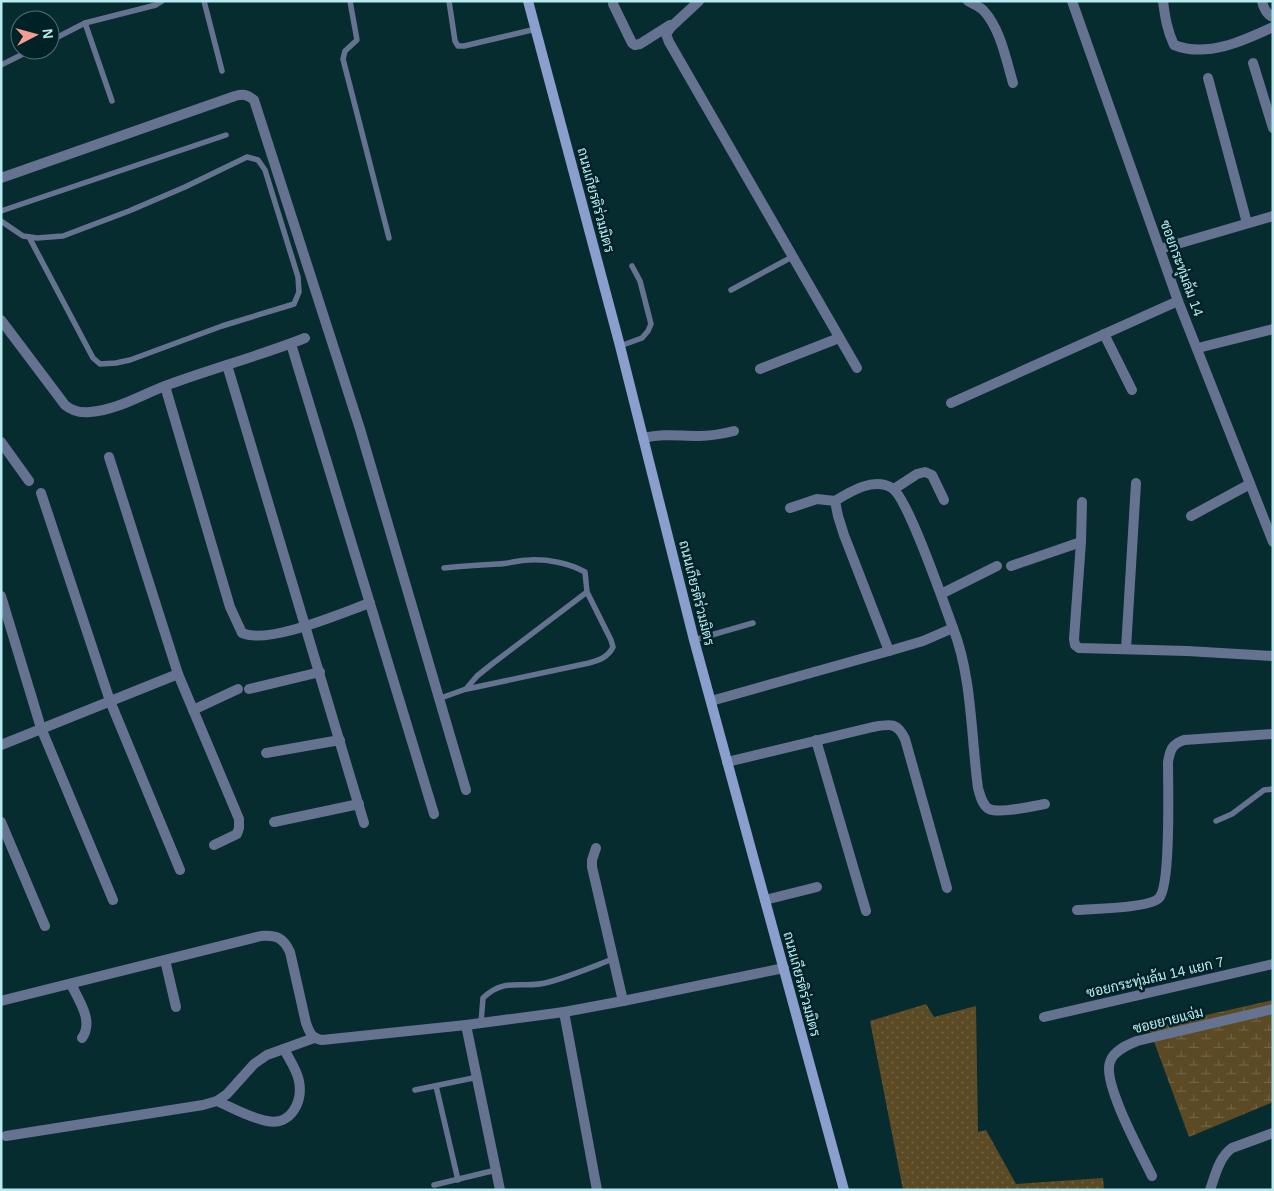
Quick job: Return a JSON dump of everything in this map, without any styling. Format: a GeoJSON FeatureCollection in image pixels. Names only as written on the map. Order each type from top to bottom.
{"type":"FeatureCollection","features":[{"type":"Feature","properties":{"kind":"street","name":"ถนนเกียรติร่วมมิตร"},"geometry":{"type":"LineString","coordinates":[[528,1],[620,346],[694,640],[844,1190]]}},
{"type":"Feature","properties":{"kind":"street"},"geometry":{"type":"LineString","coordinates":[[699,1],[666,34],[669,42],[857,368]]}},
{"type":"Feature","properties":{"kind":"street"},"geometry":{"type":"LineString","coordinates":[[968,1],[984,10],[994,27],[1013,83]]}},
{"type":"Feature","properties":{"kind":"street","name":"ซอยกระทุ่มล้ม 14"},"geometry":{"type":"LineString","coordinates":[[1072,1],[1178,301],[1273,542]]}},
{"type":"Feature","properties":{"kind":"street"},"geometry":{"type":"LineString","coordinates":[[1163,1],[1170,37],[1174,44],[1182,48],[1208,50],[1251,37],[1273,27]]}},
{"type":"Feature","properties":{"kind":"street"},"geometry":{"type":"LineString","coordinates":[[1262,1],[1263,6],[1273,18]]}},
{"type":"Feature","properties":{"kind":"street"},"geometry":{"type":"LineString","coordinates":[[612,4],[632,43],[635,45],[640,44],[679,19]]}},
{"type":"Feature","properties":{"kind":"street"},"geometry":{"type":"LineString","coordinates":[[1254,63],[1273,128]]}},
{"type":"Feature","properties":{"kind":"street"},"geometry":{"type":"LineString","coordinates":[[1208,78],[1247,223]]}},
{"type":"Feature","properties":{"kind":"street"},"geometry":{"type":"LineString","coordinates":[[1,178],[235,96],[243,94],[254,100],[358,420],[466,790]]}},
{"type":"Feature","properties":{"kind":"street"},"geometry":{"type":"LineString","coordinates":[[1160,249],[1273,216]]}},
{"type":"Feature","properties":{"kind":"street"},"geometry":{"type":"LineString","coordinates":[[951,403],[1178,301]]}},
{"type":"Feature","properties":{"kind":"street"},"geometry":{"type":"LineString","coordinates":[[1,320],[65,405],[71,410],[90,412],[113,407],[165,386],[305,338]]}},
{"type":"Feature","properties":{"kind":"street"},"geometry":{"type":"LineString","coordinates":[[1198,348],[1273,329]]}},
{"type":"Feature","properties":{"kind":"street"},"geometry":{"type":"LineString","coordinates":[[1104,334],[1132,390]]}},
{"type":"Feature","properties":{"kind":"street"},"geometry":{"type":"LineString","coordinates":[[760,369],[839,338]]}},
{"type":"Feature","properties":{"kind":"street"},"geometry":{"type":"LineString","coordinates":[[291,344],[434,814]]}},
{"type":"Feature","properties":{"kind":"street"},"geometry":{"type":"LineString","coordinates":[[227,365],[364,823]]}},
{"type":"Feature","properties":{"kind":"street"},"geometry":{"type":"LineString","coordinates":[[165,386],[221,577],[237,625],[242,633],[256,636],[270,635],[306,626],[370,603]]}},
{"type":"Feature","properties":{"kind":"street"},"geometry":{"type":"LineString","coordinates":[[643,438],[660,434],[699,436],[734,431]]}},
{"type":"Feature","properties":{"kind":"street"},"geometry":{"type":"LineString","coordinates":[[1,442],[29,481]]}},
{"type":"Feature","properties":{"kind":"street"},"geometry":{"type":"LineString","coordinates":[[109,457],[178,674],[239,819],[239,828],[236,834],[214,845]]}},
{"type":"Feature","properties":{"kind":"street"},"geometry":{"type":"LineString","coordinates":[[894,489],[917,474],[925,472],[932,475],[944,500]]}},
{"type":"Feature","properties":{"kind":"street"},"geometry":{"type":"LineString","coordinates":[[1126,650],[1136,483]]}},
{"type":"Feature","properties":{"kind":"street"},"geometry":{"type":"LineString","coordinates":[[790,508],[817,499],[835,501],[848,493],[867,486],[882,484],[894,489],[902,501],[916,532],[961,650],[965,670],[977,779],[983,803],[990,810],[1045,804]]}},
{"type":"Feature","properties":{"kind":"street"},"geometry":{"type":"LineString","coordinates":[[1191,516],[1250,484]]}},
{"type":"Feature","properties":{"kind":"street"},"geometry":{"type":"LineString","coordinates":[[41,493],[110,701],[180,870]]}},
{"type":"Feature","properties":{"kind":"street"},"geometry":{"type":"LineString","coordinates":[[835,501],[844,535],[889,651]]}},
{"type":"Feature","properties":{"kind":"street"},"geometry":{"type":"LineString","coordinates":[[1082,502],[1075,645],[1086,649],[1273,656]]}},
{"type":"Feature","properties":{"kind":"street"},"geometry":{"type":"LineString","coordinates":[[1010,566],[1081,542]]}},
{"type":"Feature","properties":{"kind":"street"},"geometry":{"type":"LineString","coordinates":[[941,594],[997,566]]}},
{"type":"Feature","properties":{"kind":"street"},"geometry":{"type":"LineString","coordinates":[[1,596],[41,728],[113,900]]}},
{"type":"Feature","properties":{"kind":"street"},"geometry":{"type":"LineString","coordinates":[[711,701],[923,641],[954,628]]}},
{"type":"Feature","properties":{"kind":"street"},"geometry":{"type":"LineString","coordinates":[[249,689],[320,672]]}},
{"type":"Feature","properties":{"kind":"street"},"geometry":{"type":"LineString","coordinates":[[1,745],[178,674]]}},
{"type":"Feature","properties":{"kind":"street"},"geometry":{"type":"LineString","coordinates":[[193,710],[238,689]]}},
{"type":"Feature","properties":{"kind":"street"},"geometry":{"type":"LineString","coordinates":[[727,762],[816,740],[887,725],[896,726],[905,739],[947,888]]}},
{"type":"Feature","properties":{"kind":"street"},"geometry":{"type":"LineString","coordinates":[[1077,910],[1140,905],[1160,898],[1165,888],[1167,869],[1168,762],[1171,748],[1176,743],[1184,740],[1273,734]]}},
{"type":"Feature","properties":{"kind":"street"},"geometry":{"type":"LineString","coordinates":[[266,753],[340,740]]}},
{"type":"Feature","properties":{"kind":"street"},"geometry":{"type":"LineString","coordinates":[[816,740],[866,910]]}},
{"type":"Feature","properties":{"kind":"street"},"geometry":{"type":"LineString","coordinates":[[274,822],[359,804]]}},
{"type":"Feature","properties":{"kind":"street"},"geometry":{"type":"LineString","coordinates":[[1,822],[45,926]]}},
{"type":"Feature","properties":{"kind":"street"},"geometry":{"type":"LineString","coordinates":[[596,848],[592,867],[623,1001]]}},
{"type":"Feature","properties":{"kind":"street"},"geometry":{"type":"LineString","coordinates":[[765,900],[817,887]]}},
{"type":"Feature","properties":{"kind":"street"},"geometry":{"type":"LineString","coordinates":[[1,1001],[261,936],[273,936],[286,943],[290,952],[306,1023],[314,1038]]}},
{"type":"Feature","properties":{"kind":"street"},"geometry":{"type":"LineString","coordinates":[[165,960],[176,1007]]}},
{"type":"Feature","properties":{"kind":"street","name":"ซอยกระทุ่มล้ม 14 แยก 7"},"geometry":{"type":"LineString","coordinates":[[1044,1017],[1273,964]]}},
{"type":"Feature","properties":{"kind":"street"},"geometry":{"type":"LineString","coordinates":[[6,1136],[203,1105],[217,1101],[227,1094],[254,1064],[267,1055],[314,1038],[322,1040],[466,1025],[564,1012],[784,968]]}},
{"type":"Feature","properties":{"kind":"street"},"geometry":{"type":"LineString","coordinates":[[71,984],[88,1024],[82,1038]]}},
{"type":"Feature","properties":{"kind":"street","name":"ซอยยายแจ่ม"},"geometry":{"type":"LineString","coordinates":[[1152,1176],[1126,1124],[1114,1091],[1109,1072],[1109,1062],[1114,1055],[1123,1047],[1137,1041],[1273,1009]]}},
{"type":"Feature","properties":{"kind":"street"},"geometry":{"type":"LineString","coordinates":[[564,1012],[597,1190]]}},
{"type":"Feature","properties":{"kind":"street"},"geometry":{"type":"LineString","coordinates":[[466,1025],[500,1190]]}},
{"type":"Feature","properties":{"kind":"street"},"geometry":{"type":"LineString","coordinates":[[217,1101],[254,1117],[269,1121],[281,1121],[291,1116],[298,1102],[299,1081],[284,1049]]}},
{"type":"Feature","properties":{"kind":"street"},"geometry":{"type":"LineString","coordinates":[[1210,1190],[1226,1152],[1273,1133]]}},
{"type":"Feature","properties":{"kind":"lane"},"geometry":{"type":"LineString","coordinates":[[60,36],[85,23],[156,5],[162,1]]}},
{"type":"Feature","properties":{"kind":"lane"},"geometry":{"type":"LineString","coordinates":[[204,1],[222,71]]}},
{"type":"Feature","properties":{"kind":"lane"},"geometry":{"type":"LineString","coordinates":[[350,1],[356,40],[344,51],[343,59],[389,238]]}},
{"type":"Feature","properties":{"kind":"lane"},"geometry":{"type":"LineString","coordinates":[[449,1],[455,41],[458,46],[536,29]]}},
{"type":"Feature","properties":{"kind":"lane"},"geometry":{"type":"LineString","coordinates":[[85,23],[112,101]]}},
{"type":"Feature","properties":{"kind":"lane"},"geometry":{"type":"LineString","coordinates":[[1,211],[226,135]]}},
{"type":"Feature","properties":{"kind":"lane"},"geometry":{"type":"LineString","coordinates":[[1,221],[23,236],[37,238],[63,236],[177,191],[247,157],[258,160],[265,170],[298,277],[300,292],[294,304],[222,326],[130,360],[116,364],[100,364],[93,358],[29,237]]}},
{"type":"Feature","properties":{"kind":"lane"},"geometry":{"type":"LineString","coordinates":[[731,290],[792,257]]}},
{"type":"Feature","properties":{"kind":"lane"},"geometry":{"type":"LineString","coordinates":[[620,346],[642,338],[651,324],[640,280],[632,266]]}},
{"type":"Feature","properties":{"kind":"lane"},"geometry":{"type":"LineString","coordinates":[[438,699],[466,689],[589,663],[601,659],[610,653],[613,647],[587,592],[584,572],[575,566],[529,560],[444,568]]}},
{"type":"Feature","properties":{"kind":"lane"},"geometry":{"type":"LineString","coordinates":[[466,689],[477,676],[587,592]]}},
{"type":"Feature","properties":{"kind":"lane"},"geometry":{"type":"LineString","coordinates":[[694,640],[753,623]]}},
{"type":"Feature","properties":{"kind":"lane"},"geometry":{"type":"LineString","coordinates":[[1216,821],[1232,814],[1264,790],[1273,788]]}},
{"type":"Feature","properties":{"kind":"lane"},"geometry":{"type":"LineString","coordinates":[[481,1023],[483,998],[490,991],[501,986],[547,983],[612,959]]}},
{"type":"Feature","properties":{"kind":"lane"},"geometry":{"type":"LineString","coordinates":[[416,1090],[478,1077]]}},
{"type":"Feature","properties":{"kind":"lane"},"geometry":{"type":"LineString","coordinates":[[436,1086],[458,1180]]}},
{"type":"Feature","properties":{"kind":"lane"},"geometry":{"type":"LineString","coordinates":[[434,1184],[496,1170]]}},
{"type":"Feature","properties":{"kind":"green space"},"geometry":{"type":"Polygon","coordinates":[[[1273,1000],[1273,1102],[1189,1137],[1149,1028],[1273,1000]]]}},
{"type":"Feature","properties":{"kind":"green space"},"geometry":{"type":"Polygon","coordinates":[[[926,1004],[934,1017],[976,1006],[978,1132],[986,1130],[1016,1184],[1103,1178],[1104,1190],[903,1190],[870,1021],[926,1004]]]}}]}
